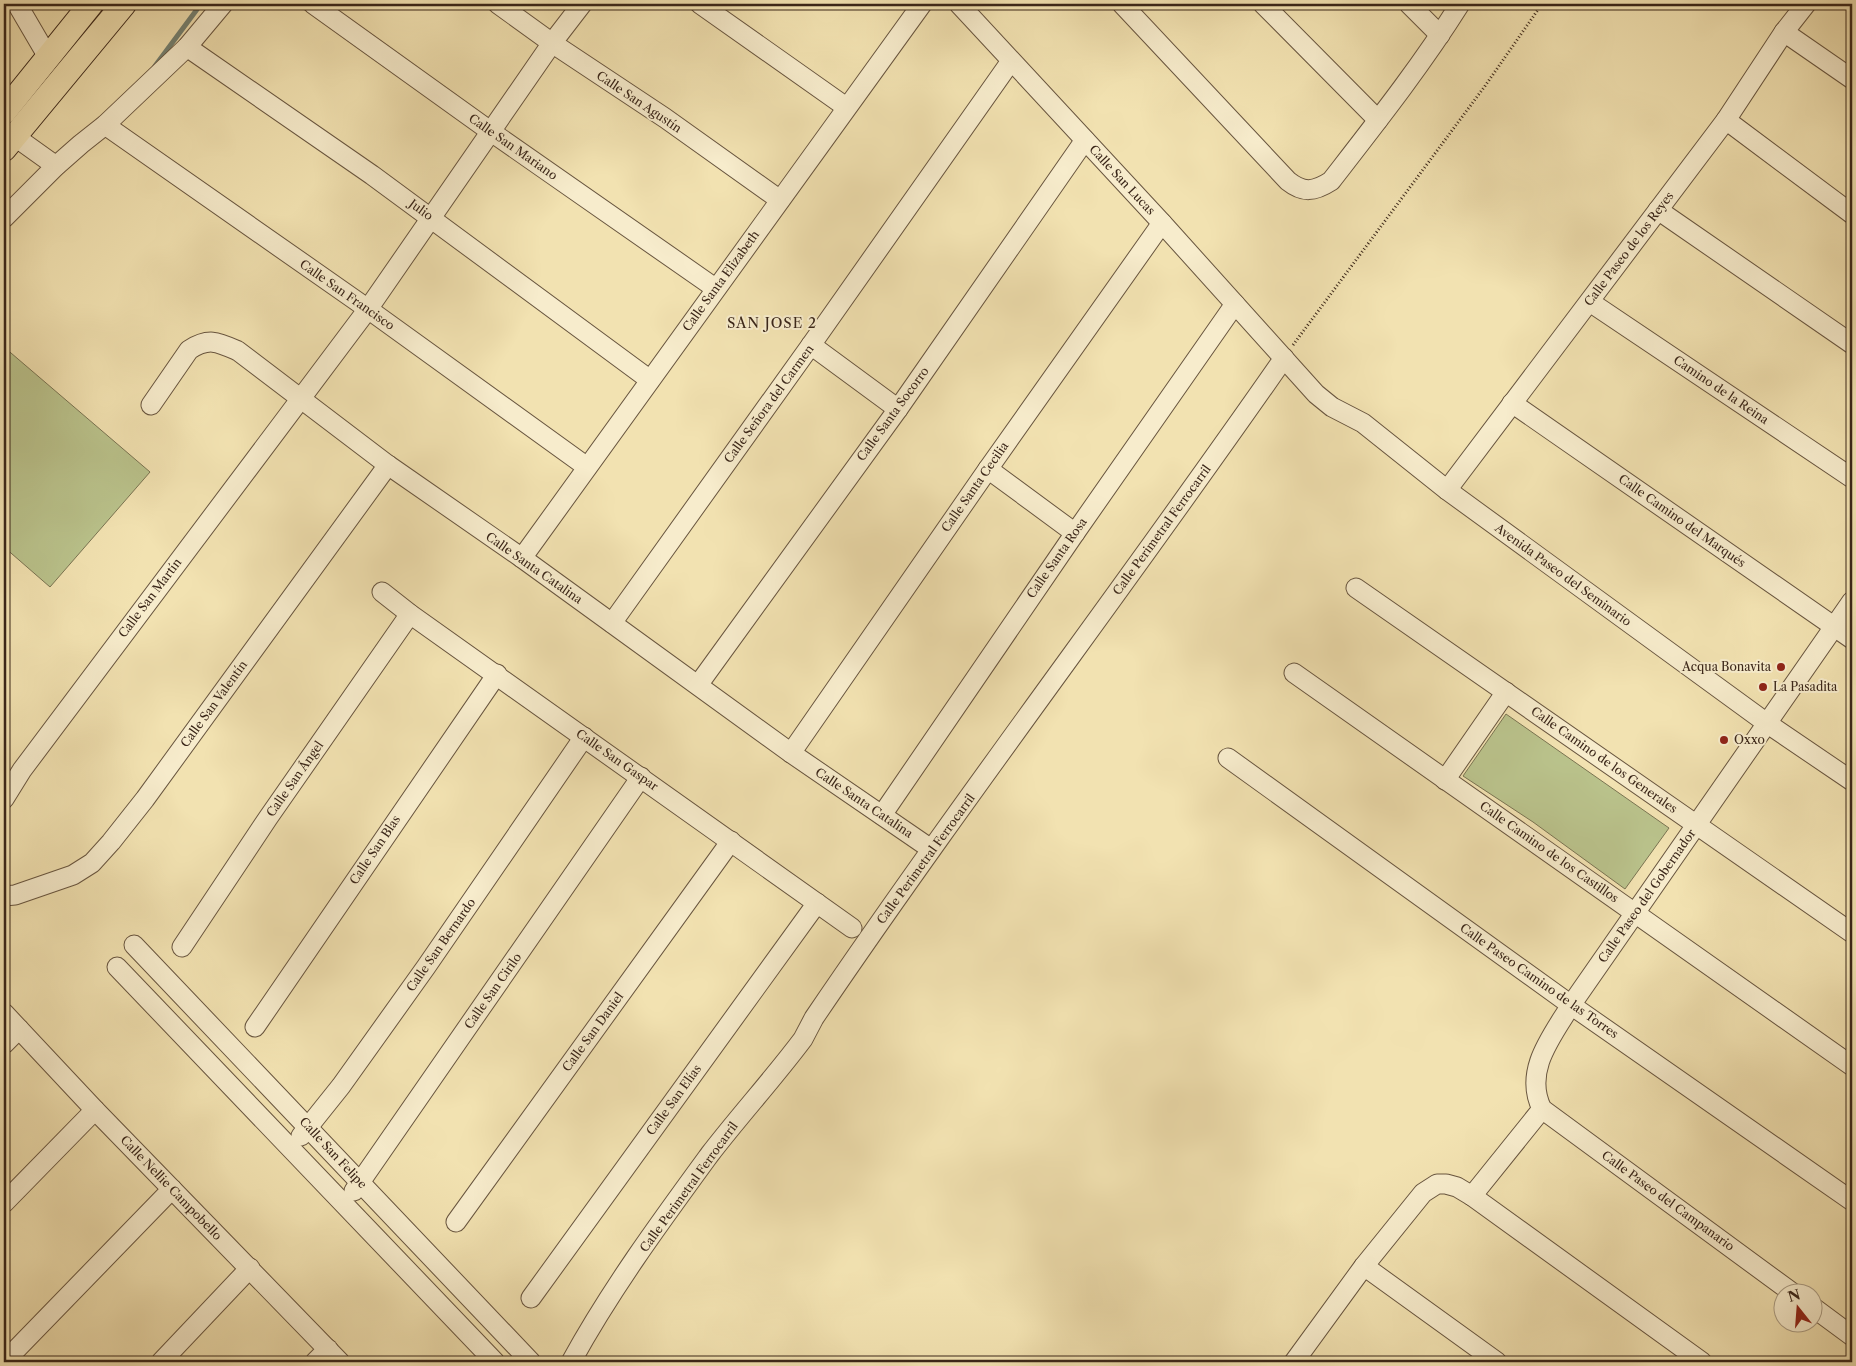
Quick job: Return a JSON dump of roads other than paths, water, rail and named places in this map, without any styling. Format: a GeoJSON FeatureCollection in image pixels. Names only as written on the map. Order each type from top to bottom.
{"type":"FeatureCollection","features":[{"type":"Feature","properties":{"kind":"main road"},"geometry":{"type":"LineString","coordinates":[[4,112],[92,4]]}},
{"type":"Feature","properties":{"kind":"main road"},"geometry":{"type":"LineString","coordinates":[[9,142],[124,4]]}},
{"type":"Feature","properties":{"kind":"street"},"geometry":{"type":"LineString","coordinates":[[17,4],[48,57]]}},
{"type":"Feature","properties":{"kind":"street"},"geometry":{"type":"LineString","coordinates":[[4,218],[55,166],[106,125],[187,47],[223,4]]}},
{"type":"Feature","properties":{"kind":"street","name":"Calle San Mariano"},"geometry":{"type":"LineString","coordinates":[[313,4],[490,131],[715,288]]}},
{"type":"Feature","properties":{"kind":"street","name":"Calle San Agustín"},"geometry":{"type":"LineString","coordinates":[[498,4],[552,43],[665,118],[780,200]]}},
{"type":"Feature","properties":{"kind":"street","name":"Calle San Martín"},"geometry":{"type":"LineString","coordinates":[[4,799],[22,770],[368,309],[490,131],[582,4]]}},
{"type":"Feature","properties":{"kind":"street"},"geometry":{"type":"LineString","coordinates":[[700,4],[846,107]]}},
{"type":"Feature","properties":{"kind":"street","name":"Calle Santa Elizabeth"},"geometry":{"type":"LineString","coordinates":[[522,558],[715,288],[922,4]]}},
{"type":"Feature","properties":{"kind":"street","name":"Calle San Lucas"},"geometry":{"type":"LineString","coordinates":[[959,4],[1284,358]]}},
{"type":"Feature","properties":{"kind":"street"},"geometry":{"type":"LineString","coordinates":[[1122,4],[1288,180],[1296,187],[1304,189],[1320,188],[1330,181],[1378,120],[1440,35],[1460,4]]}},
{"type":"Feature","properties":{"kind":"street"},"geometry":{"type":"LineString","coordinates":[[1263,4],[1378,120]]}},
{"type":"Feature","properties":{"kind":"street"},"geometry":{"type":"LineString","coordinates":[[1409,4],[1440,35]]}},
{"type":"Feature","properties":{"kind":"street","name":"Calle Paseo de los Reyes"},"geometry":{"type":"LineString","coordinates":[[1448,490],[1726,120],[1784,32],[1806,4]]}},
{"type":"Feature","properties":{"kind":"street"},"geometry":{"type":"LineString","coordinates":[[1784,32],[1852,79]]}},
{"type":"Feature","properties":{"kind":"street","name":"Julio"},"geometry":{"type":"LineString","coordinates":[[187,47],[430,217],[650,380]]}},
{"type":"Feature","properties":{"kind":"street","name":"Calle Señora del Carmen"},"geometry":{"type":"LineString","coordinates":[[612,623],[1011,61]]}},
{"type":"Feature","properties":{"kind":"street"},"geometry":{"type":"LineString","coordinates":[[1726,120],[1852,214]]}},
{"type":"Feature","properties":{"kind":"street","name":"Calle San Francisco"},"geometry":{"type":"LineString","coordinates":[[106,125],[368,309],[588,467]]}},
{"type":"Feature","properties":{"kind":"street","name":"Calle Santa Socorro"},"geometry":{"type":"LineString","coordinates":[[698,685],[898,409],[1085,140]]}},
{"type":"Feature","properties":{"kind":"street"},"geometry":{"type":"LineString","coordinates":[[9,142],[35,151],[55,166]]}},
{"type":"Feature","properties":{"kind":"street"},"geometry":{"type":"LineString","coordinates":[[1658,210],[1852,344]]}},
{"type":"Feature","properties":{"kind":"street","name":"Calle Santa Cecilia"},"geometry":{"type":"LineString","coordinates":[[791,753],[1162,223]]}},
{"type":"Feature","properties":{"kind":"street","name":"Camino de la Reina"},"geometry":{"type":"LineString","coordinates":[[1590,302],[1852,478]]}},
{"type":"Feature","properties":{"kind":"street","name":"Calle Santa Rosa"},"geometry":{"type":"LineString","coordinates":[[882,815],[1075,533],[1236,304]]}},
{"type":"Feature","properties":{"kind":"street","name":"Calle Santa Catalina"},"geometry":{"type":"LineString","coordinates":[[151,405],[189,350],[198,344],[214,342],[238,351],[299,400],[388,465],[522,558],[791,753],[931,849]]}},
{"type":"Feature","properties":{"kind":"street"},"geometry":{"type":"LineString","coordinates":[[811,345],[898,409]]}},
{"type":"Feature","properties":{"kind":"street","name":"Avenida Paseo del Seminario"},"geometry":{"type":"LineString","coordinates":[[1284,358],[1300,378],[1332,407],[1363,423],[1448,490],[1768,724],[1852,782]]}},
{"type":"Feature","properties":{"kind":"street","name":"Calle Perimetral Ferrocarril"},"geometry":{"type":"LineString","coordinates":[[572,1362],[586,1334],[615,1289],[710,1154],[803,1039],[825,1002],[931,849],[1126,581],[1284,358]]}},
{"type":"Feature","properties":{"kind":"street","name":"Calle Camino del Marqués"},"geometry":{"type":"LineString","coordinates":[[1512,403],[1852,639]]}},
{"type":"Feature","properties":{"kind":"street","name":"Calle San Valentín"},"geometry":{"type":"LineString","coordinates":[[4,896],[16,895],[73,875],[92,864],[145,799],[388,465]]}},
{"type":"Feature","properties":{"kind":"street"},"geometry":{"type":"LineString","coordinates":[[988,469],[1075,533]]}},
{"type":"Feature","properties":{"kind":"street","name":"Calle Camino de los Generales"},"geometry":{"type":"LineString","coordinates":[[1356,588],[1852,933]]}},
{"type":"Feature","properties":{"kind":"street","name":"Calle San Gaspar"},"geometry":{"type":"LineString","coordinates":[[382,592],[410,614],[852,928]]}},
{"type":"Feature","properties":{"kind":"street","name":"Calle Paseo del Gobernador"},"geometry":{"type":"LineString","coordinates":[[1542,1109],[1538,1101],[1536,1089],[1539,1061],[1571,1005],[1852,601]]}},
{"type":"Feature","properties":{"kind":"street","name":"Calle San Ángel"},"geometry":{"type":"LineString","coordinates":[[182,946],[268,818],[410,614]]}},
{"type":"Feature","properties":{"kind":"street","name":"Calle Camino de los Castillos"},"geometry":{"type":"LineString","coordinates":[[1294,673],[1852,1066]]}},
{"type":"Feature","properties":{"kind":"street","name":"Calle San Blas"},"geometry":{"type":"LineString","coordinates":[[255,1027],[497,674]]}},
{"type":"Feature","properties":{"kind":"street"},"geometry":{"type":"LineString","coordinates":[[1445,780],[1506,692]]}},
{"type":"Feature","properties":{"kind":"street","name":"Calle San Bernardo"},"geometry":{"type":"LineString","coordinates":[[290,1148],[341,1086],[426,967],[584,737]]}},
{"type":"Feature","properties":{"kind":"street","name":"Calle Paseo Camino de las Torres"},"geometry":{"type":"LineString","coordinates":[[1228,758],[1571,1005],[1852,1201]]}},
{"type":"Feature","properties":{"kind":"street","name":"Calle San Cirilo"},"geometry":{"type":"LineString","coordinates":[[344,1205],[641,777]]}},
{"type":"Feature","properties":{"kind":"street","name":"Calle San Daniel"},"geometry":{"type":"LineString","coordinates":[[456,1222],[731,841]]}},
{"type":"Feature","properties":{"kind":"street","name":"Calle San Elías"},"geometry":{"type":"LineString","coordinates":[[531,1298],[817,903]]}},
{"type":"Feature","properties":{"kind":"street","name":"Calle San Felipe"},"geometry":{"type":"LineString","coordinates":[[134,945],[531,1362]]}},
{"type":"Feature","properties":{"kind":"street"},"geometry":{"type":"LineString","coordinates":[[117,967],[495,1362]]}},
{"type":"Feature","properties":{"kind":"street","name":"Calle Nellie Campobello"},"geometry":{"type":"LineString","coordinates":[[4,1013],[95,1110],[250,1268],[328,1358]]}},
{"type":"Feature","properties":{"kind":"street"},"geometry":{"type":"LineString","coordinates":[[4,1044],[19,1028]]}},
{"type":"Feature","properties":{"kind":"street"},"geometry":{"type":"LineString","coordinates":[[1472,1196],[1542,1109]]}},
{"type":"Feature","properties":{"kind":"street","name":"Calle Paseo del Campanario"},"geometry":{"type":"LineString","coordinates":[[1542,1109],[1780,1284]]}},
{"type":"Feature","properties":{"kind":"street"},"geometry":{"type":"LineString","coordinates":[[4,1203],[95,1110]]}},
{"type":"Feature","properties":{"kind":"street"},"geometry":{"type":"LineString","coordinates":[[1294,1362],[1364,1266],[1423,1193],[1437,1184],[1446,1184],[1458,1187],[1472,1196],[1702,1362]]}},
{"type":"Feature","properties":{"kind":"street"},"geometry":{"type":"LineString","coordinates":[[4,1362],[172,1189]]}},
{"type":"Feature","properties":{"kind":"street"},"geometry":{"type":"LineString","coordinates":[[1364,1266],[1497,1362]]}},
{"type":"Feature","properties":{"kind":"street"},"geometry":{"type":"LineString","coordinates":[[161,1362],[250,1268]]}},
{"type":"Feature","properties":{"kind":"street"},"geometry":{"type":"LineString","coordinates":[[1824,1315],[1852,1336]]}},
{"type":"Feature","properties":{"kind":"waterway"},"geometry":{"type":"LineString","coordinates":[[155,66],[201,4]]}},
{"type":"Feature","properties":{"kind":"place","name":"Acqua Bonavita"},"geometry":{"type":"Point","coordinates":[1781,667]}},
{"type":"Feature","properties":{"kind":"place","name":"La Pasadita"},"geometry":{"type":"Point","coordinates":[1763,687]}},
{"type":"Feature","properties":{"kind":"place","name":"Oxxo"},"geometry":{"type":"Point","coordinates":[1724,740]}},
{"type":"Feature","properties":{"kind":"district","name":"SAN JOSE 2"},"geometry":{"type":"Point","coordinates":[772,323]}}]}
